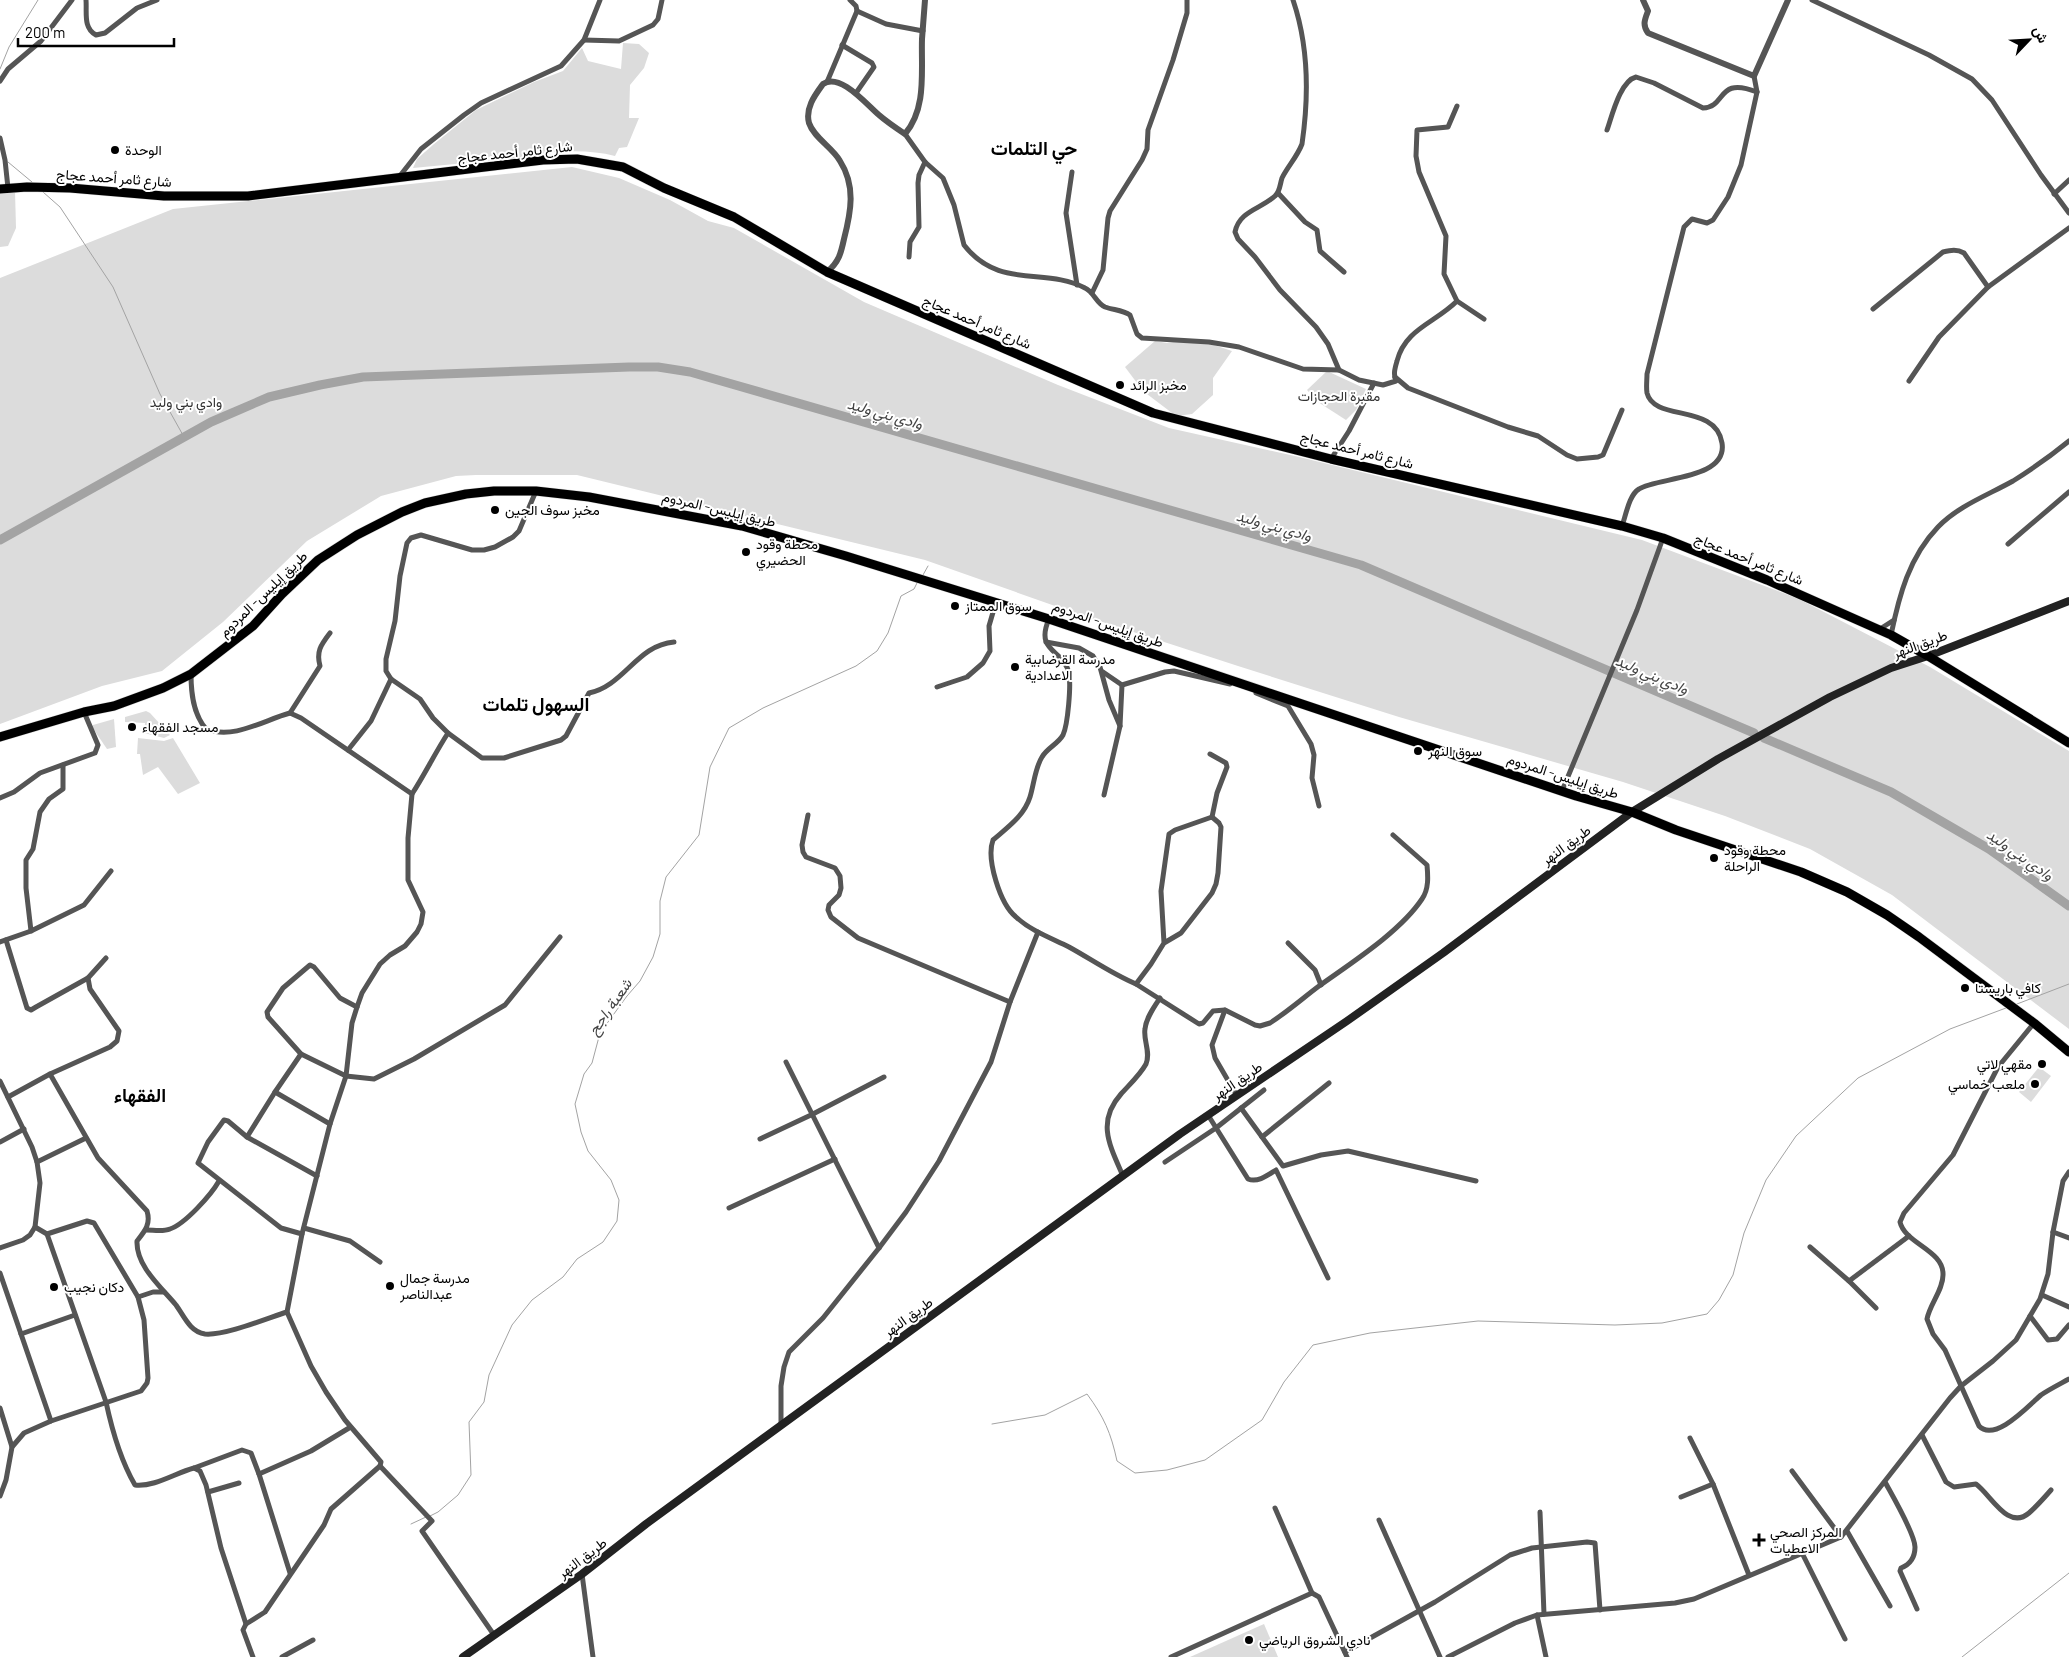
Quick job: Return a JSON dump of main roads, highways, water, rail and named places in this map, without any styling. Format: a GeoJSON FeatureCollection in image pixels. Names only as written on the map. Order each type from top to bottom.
{"type":"FeatureCollection","features":[{"type":"Feature","properties":{"kind":"main road","name":"شارع ثامر أحمد عجاج"},"geometry":{"type":"LineString","coordinates":[[4,188],[70,188],[164,196],[238,196],[397,179],[542,160],[577,159],[623,167],[664,188],[734,217],[828,272],[1153,412],[1331,459],[1622,526],[1663,538],[1767,580],[1892,635],[2069,743]]}},
{"type":"Feature","properties":{"kind":"main road","name":"طريق إيليس- المردوم"},"geometry":{"type":"LineString","coordinates":[[0,737],[84,712],[114,706],[191,674],[253,626],[282,594],[318,560],[378,523],[425,503],[466,494],[494,491],[536,490],[589,497],[742,526],[996,602],[1237,684],[1562,791],[1632,812],[1676,830],[1801,872],[1847,892],[1887,915],[2034,1023],[2069,1052]]}},
{"type":"Feature","properties":{"kind":"main road","name":"طريق النهر"},"geometry":{"type":"LineString","coordinates":[[463,1657],[582,1574],[646,1524],[1123,1176],[1443,953],[1632,812],[1718,759],[1830,697],[1891,668],[1928,656],[2069,601]]}},
{"type":"Feature","properties":{"kind":"waterway"},"geometry":{"type":"LineString","coordinates":[[0,69],[9,47],[38,0]]}},
{"type":"Feature","properties":{"kind":"waterway"},"geometry":{"type":"LineString","coordinates":[[8,162],[32,182]]}},
{"type":"Feature","properties":{"kind":"waterway"},"geometry":{"type":"LineString","coordinates":[[43,192],[60,207],[113,287],[160,394],[184,437]]}},
{"type":"Feature","properties":{"kind":"waterway","name":"وادي بني وليد"},"geometry":{"type":"LineString","coordinates":[[0,540],[211,422],[269,397],[363,377],[658,367],[690,372],[1361,565],[1754,733]]}},
{"type":"Feature","properties":{"kind":"waterway"},"geometry":{"type":"LineString","coordinates":[[923,575],[928,566]]}},
{"type":"Feature","properties":{"kind":"waterway","name":"شعبة راجح"},"geometry":{"type":"LineString","coordinates":[[430,1516],[438,1512],[458,1495],[471,1475],[469,1422],[484,1402],[489,1375],[512,1325],[532,1300],[563,1277],[577,1259],[603,1242],[617,1221],[619,1200],[611,1180],[588,1151],[581,1132],[575,1104],[584,1074],[592,1063],[600,1033],[640,981],[653,957],[660,934],[660,901],[666,877],[699,835],[710,767],[729,728],[763,708],[856,666],[877,651],[888,633],[901,596],[914,589],[917,583]]}},
{"type":"Feature","properties":{"kind":"waterway","name":"وادي بني وليد"},"geometry":{"type":"LineString","coordinates":[[1764,738],[1891,792],[1989,849],[2069,906]]}},
{"type":"Feature","properties":{"kind":"waterway"},"geometry":{"type":"LineString","coordinates":[[2017,1004],[2069,984]]}},
{"type":"Feature","properties":{"kind":"waterway"},"geometry":{"type":"LineString","coordinates":[[992,1424],[1045,1415],[1087,1394],[1106,1426],[1117,1461],[1135,1473],[1167,1470],[1205,1460],[1262,1420],[1284,1382],[1313,1345],[1370,1333],[1478,1321],[1615,1325],[1662,1323],[1707,1314],[1719,1300],[1733,1275],[1744,1233],[1766,1180],[1796,1136],[1858,1078],[1950,1029],[2006,1008]]}},
{"type":"Feature","properties":{"kind":"waterway","name":"شعبة راجح"},"geometry":{"type":"LineString","coordinates":[[411,1524],[426,1517]]}},
{"type":"Feature","properties":{"kind":"waterway"},"geometry":{"type":"LineString","coordinates":[[1962,1657],[2069,1573]]}},
{"type":"Feature","properties":{"kind":"place","name":"الوحدة"},"geometry":{"type":"Point","coordinates":[115,150]}},
{"type":"Feature","properties":{"kind":"place","name":"مخبز الرائد"},"geometry":{"type":"Point","coordinates":[1120,385]}},
{"type":"Feature","properties":{"kind":"place","name":"مخبز سوف الجين"},"geometry":{"type":"Point","coordinates":[495,510]}},
{"type":"Feature","properties":{"kind":"place","name":"محطة وقود الحضيري"},"geometry":{"type":"Point","coordinates":[746,552]}},
{"type":"Feature","properties":{"kind":"place","name":"سوق الممتاز"},"geometry":{"type":"Point","coordinates":[955,606]}},
{"type":"Feature","properties":{"kind":"place","name":"مدرسة القرضابية الاعدادية"},"geometry":{"type":"Point","coordinates":[1015,667]}},
{"type":"Feature","properties":{"kind":"place","name":"مسجد الفقهاء"},"geometry":{"type":"Point","coordinates":[132,727]}},
{"type":"Feature","properties":{"kind":"place","name":"سوق النهر"},"geometry":{"type":"Point","coordinates":[1418,751]}},
{"type":"Feature","properties":{"kind":"place","name":"محطة وقود الراحلة"},"geometry":{"type":"Point","coordinates":[1714,858]}},
{"type":"Feature","properties":{"kind":"place","name":"كافي باريستا"},"geometry":{"type":"Point","coordinates":[1965,988]}},
{"type":"Feature","properties":{"kind":"place","name":"مقهي لاتي"},"geometry":{"type":"Point","coordinates":[2042,1064]}},
{"type":"Feature","properties":{"kind":"place","name":"ملعب خماسي"},"geometry":{"type":"Point","coordinates":[2035,1084]}},
{"type":"Feature","properties":{"kind":"place","name":"مدرسة جمال عبدالناصر"},"geometry":{"type":"Point","coordinates":[390,1286]}},
{"type":"Feature","properties":{"kind":"place","name":"دكان نجيب"},"geometry":{"type":"Point","coordinates":[54,1287]}},
{"type":"Feature","properties":{"kind":"place","name":"المركز الصحي الاعطيات"},"geometry":{"type":"Point","coordinates":[1759,1540]}},
{"type":"Feature","properties":{"kind":"place","name":"نادي الشروق الرياضي"},"geometry":{"type":"Point","coordinates":[1249,1640]}},
{"type":"Feature","properties":{"kind":"district","name":"حي التلمات"},"geometry":{"type":"Point","coordinates":[1034,148]}},
{"type":"Feature","properties":{"kind":"district","name":"السهول تلمات"},"geometry":{"type":"Point","coordinates":[536,704]}},
{"type":"Feature","properties":{"kind":"district","name":"الفقهاء"},"geometry":{"type":"Point","coordinates":[140,1095]}},
{"type":"Feature","properties":{"kind":"park label","name":"مقبرة الحجازات"},"geometry":{"type":"Point","coordinates":[1339,396]}}]}
